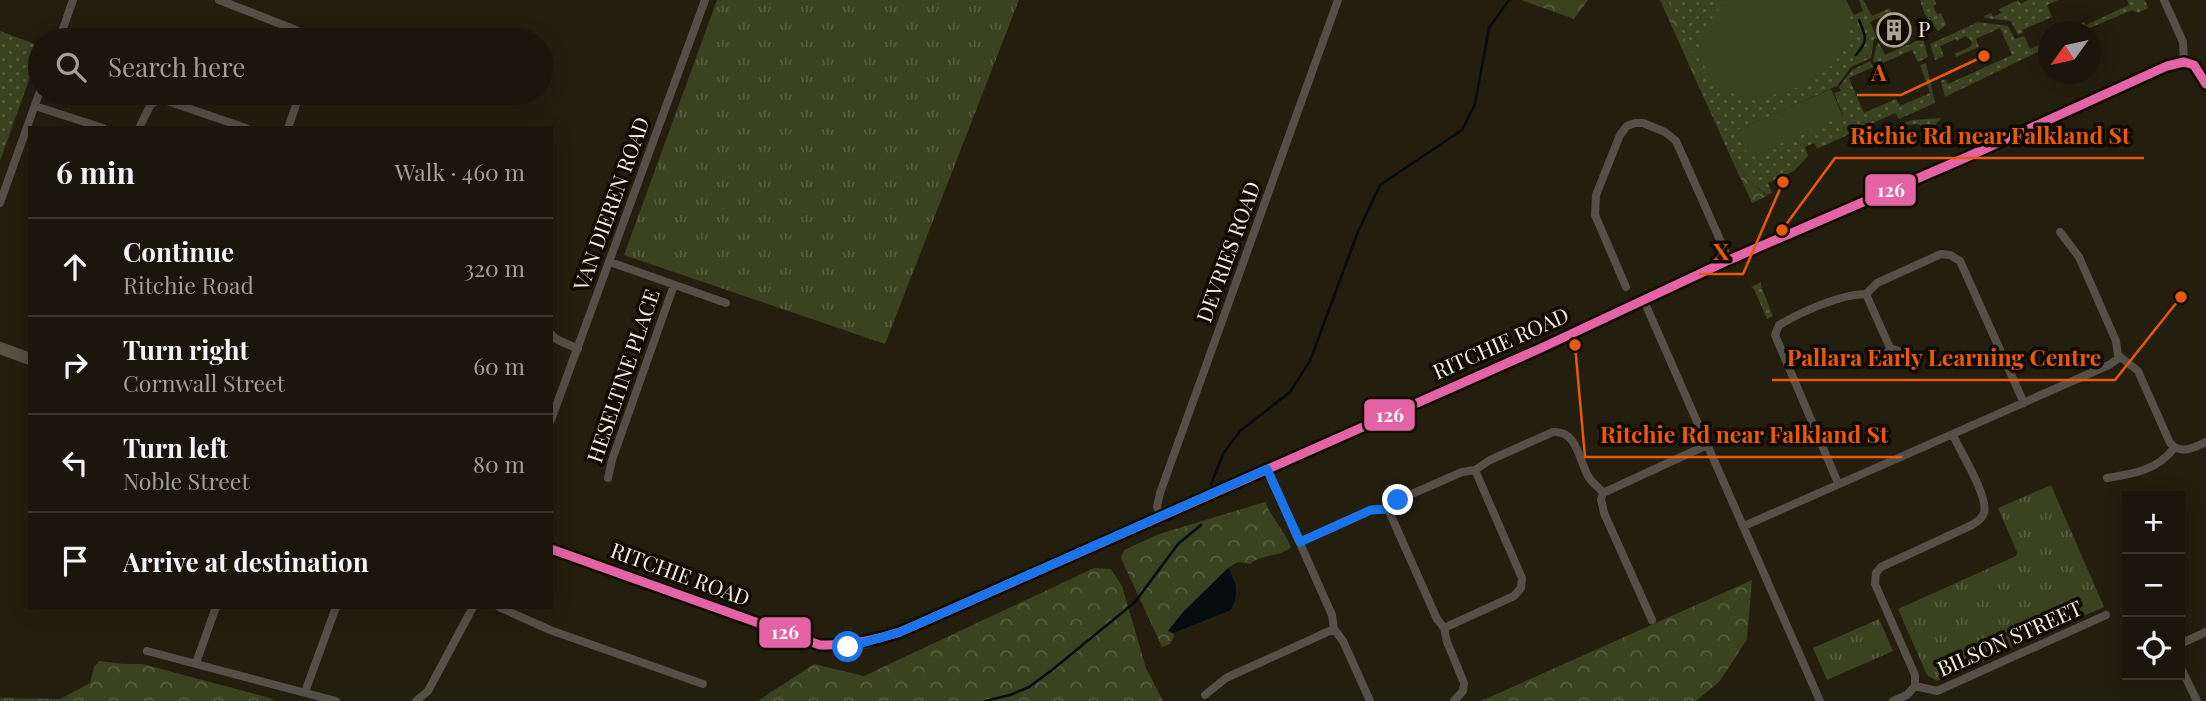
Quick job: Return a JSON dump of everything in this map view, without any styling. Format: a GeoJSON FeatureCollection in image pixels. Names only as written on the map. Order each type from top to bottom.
{"type":"FeatureCollection","features":[{"type":"Feature","properties":{"kind":"street"},"geometry":{"type":"LineString","coordinates":[[63,28],[73,0]]}},
{"type":"Feature","properties":{"kind":"street"},"geometry":{"type":"LineString","coordinates":[[219,0],[291,28]]}},
{"type":"Feature","properties":{"kind":"street","name":"VAN DIEREN ROAD"},"geometry":{"type":"LineString","coordinates":[[553,415],[705,0]]}},
{"type":"Feature","properties":{"kind":"street","name":"DEVRIES ROAD"},"geometry":{"type":"LineString","coordinates":[[1161,516],[1157,507],[1160,493],[1338,0]]}},
{"type":"Feature","properties":{"kind":"street"},"geometry":{"type":"LineString","coordinates":[[2164,0],[2183,42],[2184,62],[2194,65],[2206,84]]}},
{"type":"Feature","properties":{"kind":"street","name":"RITCHIE ROAD"},"geometry":{"type":"LineString","coordinates":[[553,549],[820,645],[848,647],[900,632],[1644,301],[1729,260],[2167,66],[2184,62]]}},
{"type":"Feature","properties":{"kind":"street"},"geometry":{"type":"LineString","coordinates":[[140,126],[150,105]]}},
{"type":"Feature","properties":{"kind":"street"},"geometry":{"type":"LineString","coordinates":[[179,105],[240,126]]}},
{"type":"Feature","properties":{"kind":"street"},"geometry":{"type":"LineString","coordinates":[[289,126],[296,105]]}},
{"type":"Feature","properties":{"kind":"street"},"geometry":{"type":"LineString","coordinates":[[0,203],[35,106],[97,126]]}},
{"type":"Feature","properties":{"kind":"street"},"geometry":{"type":"LineString","coordinates":[[1626,287],[1594,209],[1596,195],[1620,135],[1627,126],[1635,123],[1665,132],[1675,141],[1729,260]]}},
{"type":"Feature","properties":{"kind":"street"},"geometry":{"type":"LineString","coordinates":[[2060,232],[2079,257],[2116,341],[2120,357],[2138,371],[2170,443],[2174,448],[2186,450],[2206,442]]}},
{"type":"Feature","properties":{"kind":"street"},"geometry":{"type":"LineString","coordinates":[[1838,483],[1775,335],[1779,325],[1791,318],[1853,294],[1866,294],[1877,283],[1941,254],[1950,255],[1960,261],[2024,403]]}},
{"type":"Feature","properties":{"kind":"street"},"geometry":{"type":"LineString","coordinates":[[610,262],[726,303]]}},
{"type":"Feature","properties":{"kind":"street","name":"HESELTINE PLACE"},"geometry":{"type":"LineString","coordinates":[[607,478],[674,285]]}},
{"type":"Feature","properties":{"kind":"street"},"geometry":{"type":"LineString","coordinates":[[1866,294],[1890,348],[1904,353]]}},
{"type":"Feature","properties":{"kind":"street"},"geometry":{"type":"LineString","coordinates":[[1644,301],[1820,701]]}},
{"type":"Feature","properties":{"kind":"street"},"geometry":{"type":"LineString","coordinates":[[553,336],[578,349]]}},
{"type":"Feature","properties":{"kind":"street"},"geometry":{"type":"LineString","coordinates":[[0,348],[28,358]]}},
{"type":"Feature","properties":{"kind":"street"},"geometry":{"type":"LineString","coordinates":[[1883,363],[1890,348]]}},
{"type":"Feature","properties":{"kind":"street"},"geometry":{"type":"LineString","coordinates":[[1744,526],[2109,365],[2120,357]]}},
{"type":"Feature","properties":{"kind":"street"},"geometry":{"type":"LineString","coordinates":[[1300,542],[1371,510],[1388,509],[1398,500],[1475,470],[1490,460],[1553,432],[1560,432],[1570,438],[1589,479],[1603,494]]}},
{"type":"Feature","properties":{"kind":"street"},"geometry":{"type":"LineString","coordinates":[[1915,686],[1915,675],[1875,584],[1876,573],[1881,567],[1980,520],[1983,513],[1982,498],[1953,435]]}},
{"type":"Feature","properties":{"kind":"street"},"geometry":{"type":"LineString","coordinates":[[1652,620],[1604,513],[1601,499],[1603,494],[1707,445]]}},
{"type":"Feature","properties":{"kind":"street"},"geometry":{"type":"LineString","coordinates":[[2107,478],[2137,473],[2163,461],[2174,448]]}},
{"type":"Feature","properties":{"kind":"street"},"geometry":{"type":"LineString","coordinates":[[1267,469],[1332,615],[1334,629],[1343,641],[1370,701]]}},
{"type":"Feature","properties":{"kind":"street"},"geometry":{"type":"LineString","coordinates":[[1444,628],[1514,596],[1521,588],[1522,579],[1475,470]]}},
{"type":"Feature","properties":{"kind":"street"},"geometry":{"type":"LineString","coordinates":[[1388,509],[1437,619],[1444,628],[1464,683],[1463,691],[1454,701]]}},
{"type":"Feature","properties":{"kind":"street"},"geometry":{"type":"LineString","coordinates":[[197,663],[215,609]]}},
{"type":"Feature","properties":{"kind":"street"},"geometry":{"type":"LineString","coordinates":[[305,692],[336,609]]}},
{"type":"Feature","properties":{"kind":"street"},"geometry":{"type":"LineString","coordinates":[[416,701],[428,691],[472,609]]}},
{"type":"Feature","properties":{"kind":"street"},"geometry":{"type":"LineString","coordinates":[[503,609],[550,630],[703,684]]}},
{"type":"Feature","properties":{"kind":"street","name":"BILSON STREET"},"geometry":{"type":"LineString","coordinates":[[1892,701],[1907,695],[1915,686],[1937,691],[2106,615]]}},
{"type":"Feature","properties":{"kind":"street"},"geometry":{"type":"LineString","coordinates":[[1205,695],[1226,678],[1334,629]]}},
{"type":"Feature","properties":{"kind":"street"},"geometry":{"type":"LineString","coordinates":[[2185,642],[2206,632]]}},
{"type":"Feature","properties":{"kind":"street"},"geometry":{"type":"LineString","coordinates":[[147,651],[336,701]]}},
{"type":"Feature","properties":{"kind":"street"},"geometry":{"type":"LineString","coordinates":[[2185,676],[2197,701]]}},
{"type":"Feature","properties":{"kind":"green space"},"geometry":{"type":"Polygon","coordinates":[[[717,0],[1019,0],[885,344],[624,255],[717,0]]]}},
{"type":"Feature","properties":{"kind":"green space"},"geometry":{"type":"Polygon","coordinates":[[[1521,0],[1588,0],[1574,19],[1521,0]]]}},
{"type":"Feature","properties":{"kind":"green space"},"geometry":{"type":"Polygon","coordinates":[[[1660,0],[1668,0],[1703,78],[1698,85],[1660,0]]]}},
{"type":"Feature","properties":{"kind":"green space"},"geometry":{"type":"Polygon","coordinates":[[[1666,0],[1846,0],[1854,15],[1863,11],[1859,0],[1863,0],[1872,16],[1890,8],[1892,14],[1870,22],[1877,38],[1874,39],[1871,58],[1851,67],[1837,86],[1738,130],[1843,115],[1834,93],[1841,91],[1839,87],[1852,70],[1870,61],[1873,67],[1849,78],[1864,113],[1896,99],[1900,106],[1930,93],[1920,65],[1926,63],[1935,103],[1899,119],[1895,113],[1817,149],[1814,143],[1805,147],[1808,156],[1794,171],[1768,183],[1772,193],[1767,195],[1748,180],[1737,161],[1733,162],[1698,85],[1703,78],[1666,0]]]}},
{"type":"Feature","properties":{"kind":"green space"},"geometry":{"type":"Polygon","coordinates":[[[1728,0],[1844,0],[1850,28],[1841,53],[1821,74],[1794,89],[1764,96],[1736,94],[1714,82],[1701,49],[1708,25],[1728,0]]]}},
{"type":"Feature","properties":{"kind":"green space"},"geometry":{"type":"Polygon","coordinates":[[[1920,0],[1935,0],[1936,4],[1933,6],[1937,14],[1941,13],[1946,25],[1938,31],[1925,15],[1920,0]]]}},
{"type":"Feature","properties":{"kind":"green space"},"geometry":{"type":"Polygon","coordinates":[[[2018,0],[2021,4],[2028,0],[2058,0],[2047,5],[2052,17],[2038,21],[2018,35],[2011,21],[1984,18],[1991,13],[1993,17],[2001,13],[1999,9],[2018,0]]]}},
{"type":"Feature","properties":{"kind":"green space"},"geometry":{"type":"Polygon","coordinates":[[[2127,0],[2145,0],[2148,8],[2138,13],[2132,10],[2101,23],[2101,21],[2095,21],[2129,5],[2127,0]]]}},
{"type":"Feature","properties":{"kind":"green space"},"geometry":{"type":"Polygon","coordinates":[[[1978,22],[2008,26],[2015,39],[2024,36],[2030,49],[2038,45],[2038,52],[1945,97],[1941,81],[1945,79],[1948,84],[2012,55],[2000,28],[1976,39],[1979,47],[1956,57],[1955,54],[1970,47],[1972,43],[1969,38],[1965,36],[1940,46],[1944,56],[1935,60],[1930,44],[1978,22]]]}},
{"type":"Feature","properties":{"kind":"green space"},"geometry":{"type":"Polygon","coordinates":[[[0,31],[28,42],[28,83],[0,161],[0,31]]]}},
{"type":"Feature","properties":{"kind":"green space"},"geometry":{"type":"Polygon","coordinates":[[[1923,38],[1928,57],[1918,62],[1912,50],[1876,66],[1873,60],[1877,44],[1879,43],[1885,55],[1923,38]]]}},
{"type":"Feature","properties":{"kind":"green space"},"geometry":{"type":"Polygon","coordinates":[[[1831,89],[1843,116],[1749,158],[1737,130],[1831,89]]]}},
{"type":"Feature","properties":{"kind":"green space"},"geometry":{"type":"Polygon","coordinates":[[[1941,118],[1933,128],[1934,131],[1929,133],[1918,124],[1904,125],[1913,120],[1941,118]]]}},
{"type":"Feature","properties":{"kind":"green space"},"geometry":{"type":"Polygon","coordinates":[[[1737,161],[1748,180],[1767,196],[1752,203],[1733,162],[1737,161]]]}},
{"type":"Feature","properties":{"kind":"green space"},"geometry":{"type":"Polygon","coordinates":[[[1761,282],[1773,316],[1767,319],[1751,287],[1761,282]]]}},
{"type":"Feature","properties":{"kind":"green space"},"geometry":{"type":"Polygon","coordinates":[[[2051,485],[2104,607],[1937,681],[1927,675],[1898,609],[2016,556],[2017,552],[1998,508],[2051,485]]]}},
{"type":"Feature","properties":{"kind":"green space"},"geometry":{"type":"Polygon","coordinates":[[[1265,502],[1291,547],[1250,564],[1238,562],[1228,568],[1168,631],[1173,633],[1174,637],[1170,644],[1162,647],[1121,558],[1124,550],[1159,534],[1265,502]]]}},
{"type":"Feature","properties":{"kind":"green space"},"geometry":{"type":"Polygon","coordinates":[[[1094,568],[1111,569],[1122,586],[1146,668],[1163,701],[758,701],[814,664],[864,676],[1094,568]]]}},
{"type":"Feature","properties":{"kind":"green space"},"geometry":{"type":"Polygon","coordinates":[[[1752,580],[1747,639],[1720,681],[1696,701],[1481,701],[1752,580]]]}},
{"type":"Feature","properties":{"kind":"green space"},"geometry":{"type":"Polygon","coordinates":[[[1879,619],[1893,651],[1827,680],[1813,648],[1879,619]]]}},
{"type":"Feature","properties":{"kind":"green space"},"geometry":{"type":"Polygon","coordinates":[[[99,661],[142,664],[274,701],[0,701],[0,698],[60,699],[90,683],[94,667],[99,661]]]}},
{"type":"Feature","properties":{"kind":"shaded area"},"geometry":{"type":"Polygon","coordinates":[[[1228,568],[1236,589],[1231,610],[1173,633],[1168,631],[1182,613],[1228,568]]]}},
{"type":"Feature","properties":{"kind":"waterway"},"geometry":{"type":"LineString","coordinates":[[1211,484],[1223,454],[1240,431],[1290,392],[1310,361],[1357,234],[1380,185],[1462,130],[1475,104],[1489,28],[1509,0]]}},
{"type":"Feature","properties":{"kind":"waterway"},"geometry":{"type":"LineString","coordinates":[[1856,55],[1865,38],[1859,20]]}},
{"type":"Feature","properties":{"kind":"waterway"},"geometry":{"type":"LineString","coordinates":[[985,701],[1029,687],[1052,670],[1135,602],[1178,544],[1201,525]]}},
{"type":"Feature","properties":{"kind":"transit line","name":"126"},"geometry":{"type":"LineString","coordinates":[[553,550],[820,645],[851,644],[880,638],[900,632],[1539,349],[1729,260],[1967,157],[2167,66],[2184,62],[2194,65],[2206,84]]}},
{"type":"Feature","properties":{"kind":"place","name":"P"},"geometry":{"type":"Point","coordinates":[1894,30]}},
{"type":"Feature","properties":{"kind":"place","name":"A"},"geometry":{"type":"Point","coordinates":[1984,56]}},
{"type":"Feature","properties":{"kind":"place","name":"X"},"geometry":{"type":"Point","coordinates":[1783,182]}},
{"type":"Feature","properties":{"kind":"place","name":"Richie Rd near Falkland St"},"geometry":{"type":"Point","coordinates":[1782,230]}},
{"type":"Feature","properties":{"kind":"place","name":"Pallara Early Learning Centre"},"geometry":{"type":"Point","coordinates":[2181,297]}},
{"type":"Feature","properties":{"kind":"place","name":"Ritchie Rd near Falkland St"},"geometry":{"type":"Point","coordinates":[1575,345]}},
{"type":"Feature","properties":{"kind":"route"},"geometry":{"type":"LineString","coordinates":[[848,647],[900,632],[1267,469],[1300,542],[1371,510],[1388,509],[1398,500]]}}]}
